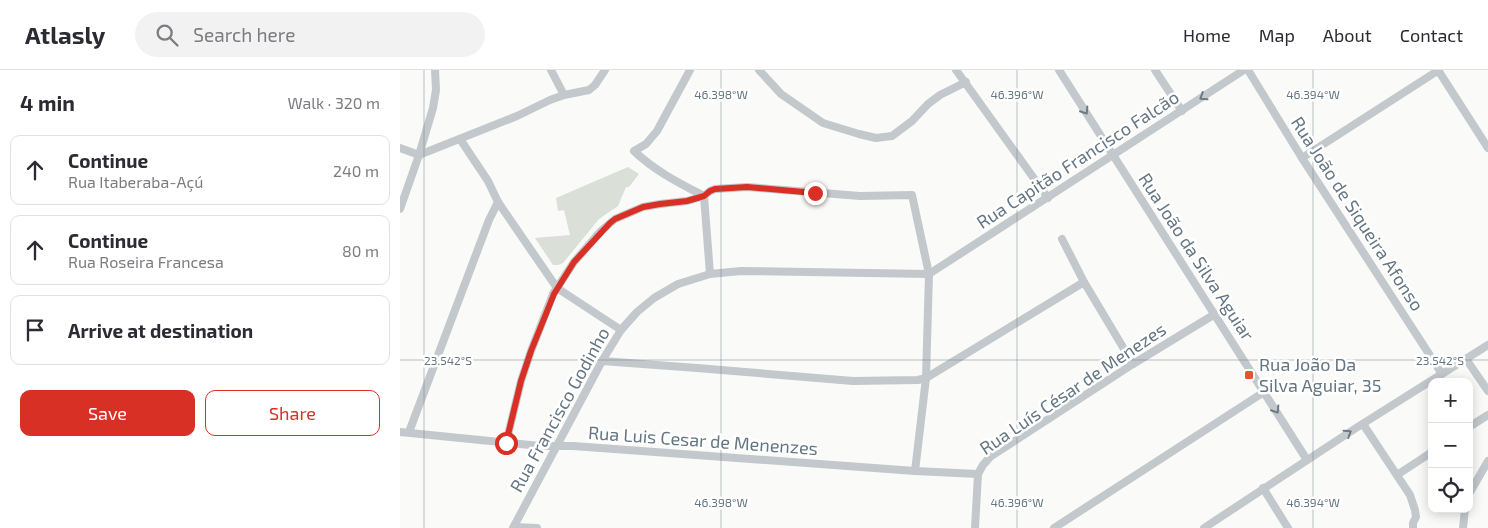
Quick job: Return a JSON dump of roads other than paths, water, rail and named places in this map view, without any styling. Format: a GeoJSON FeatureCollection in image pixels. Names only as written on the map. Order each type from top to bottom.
{"type":"FeatureCollection","features":[{"type":"Feature","properties":{"kind":"street"},"geometry":{"type":"LineString","coordinates":[[400,208],[433,108],[436,90],[434,70]]}},
{"type":"Feature","properties":{"kind":"street"},"geometry":{"type":"LineString","coordinates":[[551,70],[564,95]]}},
{"type":"Feature","properties":{"kind":"street"},"geometry":{"type":"LineString","coordinates":[[400,148],[419,155],[460,140],[564,95],[589,90],[595,86],[605,70]]}},
{"type":"Feature","properties":{"kind":"street"},"geometry":{"type":"LineString","coordinates":[[690,70],[657,131],[646,144],[634,151],[664,175],[704,196]]}},
{"type":"Feature","properties":{"kind":"street"},"geometry":{"type":"LineString","coordinates":[[758,70],[781,94],[823,123],[876,138],[892,136],[912,121],[928,104],[940,95],[966,82]]}},
{"type":"Feature","properties":{"kind":"street"},"geometry":{"type":"LineString","coordinates":[[956,70],[1048,198]]}},
{"type":"Feature","properties":{"kind":"street","name":"Rua João da Silva Aguiar"},"geometry":{"type":"LineString","coordinates":[[1059,70],[1307,460]]}},
{"type":"Feature","properties":{"kind":"street"},"geometry":{"type":"LineString","coordinates":[[1156,70],[1182,110]]}},
{"type":"Feature","properties":{"kind":"street","name":"Rua Capitão Francisco Falcão"},"geometry":{"type":"LineString","coordinates":[[929,274],[1244,70]]}},
{"type":"Feature","properties":{"kind":"street","name":"Rua João de Siqueira Afonso"},"geometry":{"type":"LineString","coordinates":[[1248,70],[1302,158],[1442,374]]}},
{"type":"Feature","properties":{"kind":"street"},"geometry":{"type":"LineString","coordinates":[[1302,158],[1439,70],[1488,147]]}},
{"type":"Feature","properties":{"kind":"street"},"geometry":{"type":"LineString","coordinates":[[460,140],[488,181],[498,202],[557,288],[621,330]]}},
{"type":"Feature","properties":{"kind":"street"},"geometry":{"type":"LineString","coordinates":[[506,443],[521,381],[543,320],[557,288],[574,262],[601,231],[615,219],[643,207],[687,201],[704,196],[715,189],[747,187],[860,196],[912,195],[929,274],[926,378],[915,471]]}},
{"type":"Feature","properties":{"kind":"street"},"geometry":{"type":"LineString","coordinates":[[704,196],[710,274]]}},
{"type":"Feature","properties":{"kind":"street"},"geometry":{"type":"LineString","coordinates":[[409,432],[489,220],[498,202]]}},
{"type":"Feature","properties":{"kind":"street"},"geometry":{"type":"LineString","coordinates":[[1062,239],[1084,282],[1133,364]]}},
{"type":"Feature","properties":{"kind":"street","name":"Rua Francisco Godinho"},"geometry":{"type":"LineString","coordinates":[[514,527],[602,361],[621,330],[637,312],[654,298],[678,284],[710,274],[741,271],[929,274]]}},
{"type":"Feature","properties":{"kind":"street"},"geometry":{"type":"LineString","coordinates":[[602,361],[853,381],[918,380],[926,378],[1084,282]]}},
{"type":"Feature","properties":{"kind":"street","name":"Rua Luís César de Menezes"},"geometry":{"type":"LineString","coordinates":[[915,471],[978,474],[990,457],[1133,364],[1215,314]]}},
{"type":"Feature","properties":{"kind":"street"},"geometry":{"type":"LineString","coordinates":[[1204,528],[1488,344]]}},
{"type":"Feature","properties":{"kind":"street"},"geometry":{"type":"LineString","coordinates":[[1466,359],[1488,391]]}},
{"type":"Feature","properties":{"kind":"street"},"geometry":{"type":"LineString","coordinates":[[1054,528],[1264,392]]}},
{"type":"Feature","properties":{"kind":"street"},"geometry":{"type":"LineString","coordinates":[[1473,424],[1488,415]]}},
{"type":"Feature","properties":{"kind":"street"},"geometry":{"type":"LineString","coordinates":[[1363,424],[1410,495],[1416,517],[1413,523],[1414,528]]}},
{"type":"Feature","properties":{"kind":"street","name":"Rua Luis Cesar de Menenzes"},"geometry":{"type":"LineString","coordinates":[[400,432],[556,447],[573,446],[915,471]]}},
{"type":"Feature","properties":{"kind":"street"},"geometry":{"type":"LineString","coordinates":[[1397,475],[1428,455]]}},
{"type":"Feature","properties":{"kind":"street"},"geometry":{"type":"LineString","coordinates":[[1473,487],[1488,461]]}},
{"type":"Feature","properties":{"kind":"street"},"geometry":{"type":"LineString","coordinates":[[975,528],[978,474]]}},
{"type":"Feature","properties":{"kind":"street"},"geometry":{"type":"LineString","coordinates":[[1263,488],[1288,528]]}},
{"type":"Feature","properties":{"kind":"street"},"geometry":{"type":"LineString","coordinates":[[1463,528],[1465,513]]}},
{"type":"Feature","properties":{"kind":"street"},"geometry":{"type":"LineString","coordinates":[[514,527],[537,528]]}},
{"type":"Feature","properties":{"kind":"place","name":"Rua João Da Silva Aguiar, 35"},"geometry":{"type":"Point","coordinates":[1249,375]}}]}
